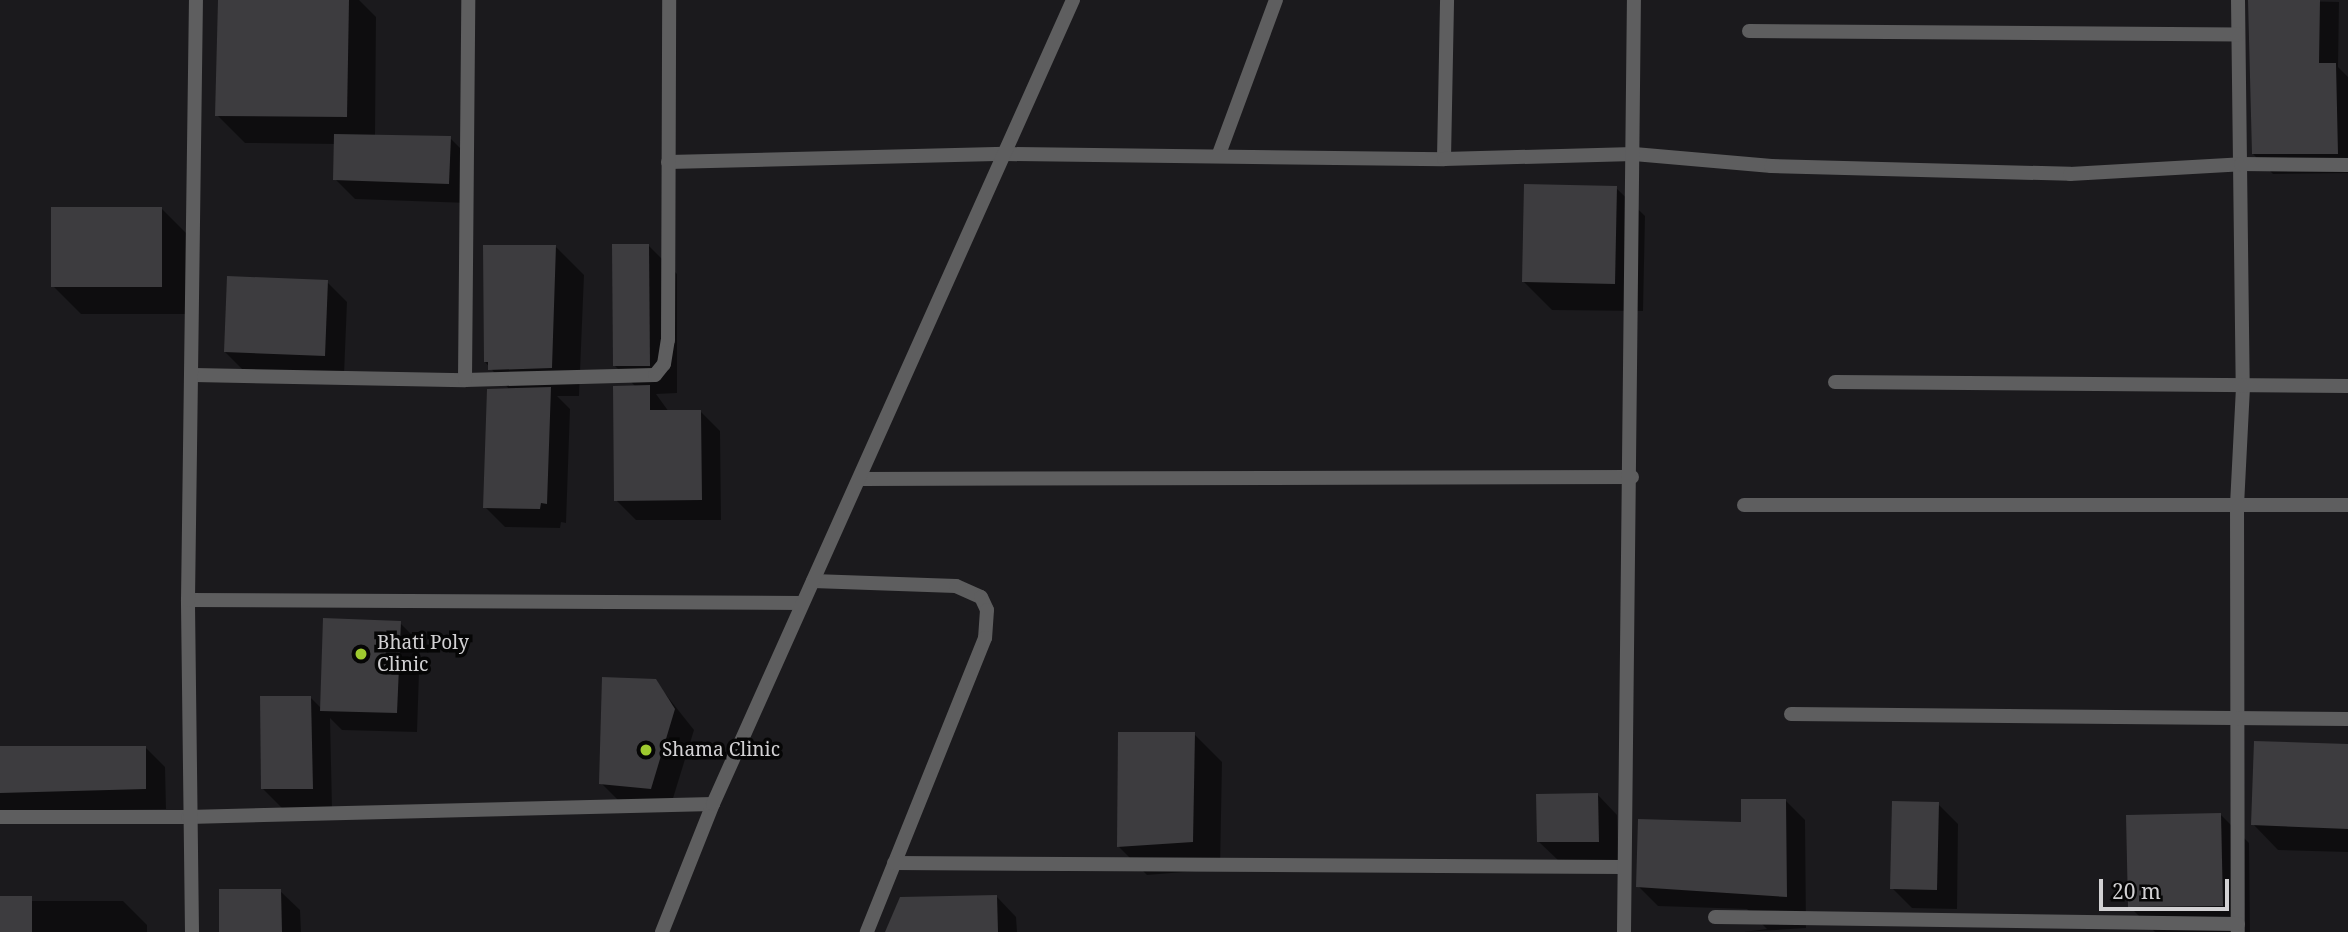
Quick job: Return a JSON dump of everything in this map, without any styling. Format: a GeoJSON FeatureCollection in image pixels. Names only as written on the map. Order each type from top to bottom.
{"type":"FeatureCollection","features":[{"type":"Feature","properties":{"kind":"street"},"geometry":{"type":"LineString","coordinates":[[192,932],[188,817],[188,600],[194,375],[196,0]]}},
{"type":"Feature","properties":{"kind":"street"},"geometry":{"type":"LineString","coordinates":[[465,380],[468,0]]}},
{"type":"Feature","properties":{"kind":"street"},"geometry":{"type":"LineString","coordinates":[[194,375],[465,380],[655,375],[664,364],[668,340],[669,0]]}},
{"type":"Feature","properties":{"kind":"street"},"geometry":{"type":"LineString","coordinates":[[662,932],[713,804],[802,603],[861,479],[1073,0]]}},
{"type":"Feature","properties":{"kind":"street"},"geometry":{"type":"LineString","coordinates":[[1219,154],[1276,0]]}},
{"type":"Feature","properties":{"kind":"street"},"geometry":{"type":"LineString","coordinates":[[1444,159],[1447,0]]}},
{"type":"Feature","properties":{"kind":"street"},"geometry":{"type":"LineString","coordinates":[[1624,932],[1623,867],[1632,477],[1634,0]]}},
{"type":"Feature","properties":{"kind":"street"},"geometry":{"type":"LineString","coordinates":[[1715,917],[2238,928],[2237,505],[2243,387],[2238,0]]}},
{"type":"Feature","properties":{"kind":"street"},"geometry":{"type":"LineString","coordinates":[[1749,31],[2238,34]]}},
{"type":"Feature","properties":{"kind":"street"},"geometry":{"type":"LineString","coordinates":[[668,162],[1006,154],[1219,154],[1444,159],[1634,154],[1771,166],[2070,174],[2241,164],[2348,164]]}},
{"type":"Feature","properties":{"kind":"street"},"geometry":{"type":"LineString","coordinates":[[1835,383],[2348,386]]}},
{"type":"Feature","properties":{"kind":"street"},"geometry":{"type":"LineString","coordinates":[[861,479],[1632,477]]}},
{"type":"Feature","properties":{"kind":"street"},"geometry":{"type":"LineString","coordinates":[[1744,505],[2348,505]]}},
{"type":"Feature","properties":{"kind":"street"},"geometry":{"type":"LineString","coordinates":[[813,581],[956,586],[981,597],[987,610],[985,638],[867,932]]}},
{"type":"Feature","properties":{"kind":"street"},"geometry":{"type":"LineString","coordinates":[[188,600],[802,603]]}},
{"type":"Feature","properties":{"kind":"street"},"geometry":{"type":"LineString","coordinates":[[1791,714],[2348,719]]}},
{"type":"Feature","properties":{"kind":"street"},"geometry":{"type":"LineString","coordinates":[[0,817],[188,817],[713,804]]}},
{"type":"Feature","properties":{"kind":"street"},"geometry":{"type":"LineString","coordinates":[[894,863],[1623,867]]}},
{"type":"Feature","properties":{"kind":"building"},"geometry":{"type":"Polygon","coordinates":[[[218,0],[349,0],[347,117],[215,116],[218,0]]]}},
{"type":"Feature","properties":{"kind":"building"},"geometry":{"type":"Polygon","coordinates":[[[2248,0],[2320,0],[2319,63],[2336,63],[2338,154],[2252,154],[2248,0]]]}},
{"type":"Feature","properties":{"kind":"building"},"geometry":{"type":"Polygon","coordinates":[[[334,134],[451,136],[449,184],[333,180],[334,134]]]}},
{"type":"Feature","properties":{"kind":"building"},"geometry":{"type":"Polygon","coordinates":[[[1524,184],[1617,186],[1615,284],[1522,282],[1524,184]]]}},
{"type":"Feature","properties":{"kind":"building"},"geometry":{"type":"Polygon","coordinates":[[[51,207],[162,207],[162,287],[51,287],[51,207]]]}},
{"type":"Feature","properties":{"kind":"building"},"geometry":{"type":"Polygon","coordinates":[[[612,244],[649,244],[650,366],[613,366],[612,244]]]}},
{"type":"Feature","properties":{"kind":"building"},"geometry":{"type":"Polygon","coordinates":[[[483,245],[556,245],[552,368],[488,370],[488,362],[484,362],[483,245]]]}},
{"type":"Feature","properties":{"kind":"building"},"geometry":{"type":"Polygon","coordinates":[[[227,276],[328,280],[325,356],[224,352],[227,276]]]}},
{"type":"Feature","properties":{"kind":"building"},"geometry":{"type":"Polygon","coordinates":[[[650,385],[650,410],[701,410],[702,500],[614,501],[613,386],[650,385]]]}},
{"type":"Feature","properties":{"kind":"building"},"geometry":{"type":"Polygon","coordinates":[[[551,387],[547,504],[541,503],[540,509],[483,508],[487,389],[551,387]]]}},
{"type":"Feature","properties":{"kind":"building"},"geometry":{"type":"Polygon","coordinates":[[[323,618],[401,621],[397,713],[320,711],[323,618]]]}},
{"type":"Feature","properties":{"kind":"building"},"geometry":{"type":"Polygon","coordinates":[[[602,677],[656,679],[675,709],[651,789],[599,784],[602,677]]]}},
{"type":"Feature","properties":{"kind":"building"},"geometry":{"type":"Polygon","coordinates":[[[260,696],[311,696],[313,789],[261,789],[260,696]]]}},
{"type":"Feature","properties":{"kind":"building"},"geometry":{"type":"Polygon","coordinates":[[[1118,732],[1195,732],[1193,842],[1117,847],[1118,732]]]}},
{"type":"Feature","properties":{"kind":"building"},"geometry":{"type":"Polygon","coordinates":[[[2254,741],[2348,744],[2348,829],[2251,825],[2254,741]]]}},
{"type":"Feature","properties":{"kind":"building"},"geometry":{"type":"Polygon","coordinates":[[[0,746],[146,746],[146,789],[0,793],[0,746]]]}},
{"type":"Feature","properties":{"kind":"building"},"geometry":{"type":"Polygon","coordinates":[[[1598,793],[1599,842],[1537,842],[1536,794],[1598,793]]]}},
{"type":"Feature","properties":{"kind":"building"},"geometry":{"type":"Polygon","coordinates":[[[1741,799],[1786,799],[1787,897],[1636,887],[1638,819],[1741,822],[1741,799]]]}},
{"type":"Feature","properties":{"kind":"building"},"geometry":{"type":"Polygon","coordinates":[[[1892,801],[1939,802],[1937,890],[1890,889],[1892,801]]]}},
{"type":"Feature","properties":{"kind":"building"},"geometry":{"type":"Polygon","coordinates":[[[2221,813],[2223,906],[2128,907],[2126,815],[2221,813]]]}},
{"type":"Feature","properties":{"kind":"building"},"geometry":{"type":"Polygon","coordinates":[[[219,889],[281,889],[282,932],[219,932],[219,889]]]}},
{"type":"Feature","properties":{"kind":"building"},"geometry":{"type":"Polygon","coordinates":[[[997,895],[998,932],[885,932],[900,897],[997,895]]]}},
{"type":"Feature","properties":{"kind":"building"},"geometry":{"type":"Polygon","coordinates":[[[0,896],[32,896],[32,932],[0,932],[0,896]]]}},
{"type":"Feature","properties":{"kind":"place","name":"Bhati Poly Clinic"},"geometry":{"type":"Point","coordinates":[361,654]}},
{"type":"Feature","properties":{"kind":"place","name":"Shama Clinic"},"geometry":{"type":"Point","coordinates":[646,750]}}]}
